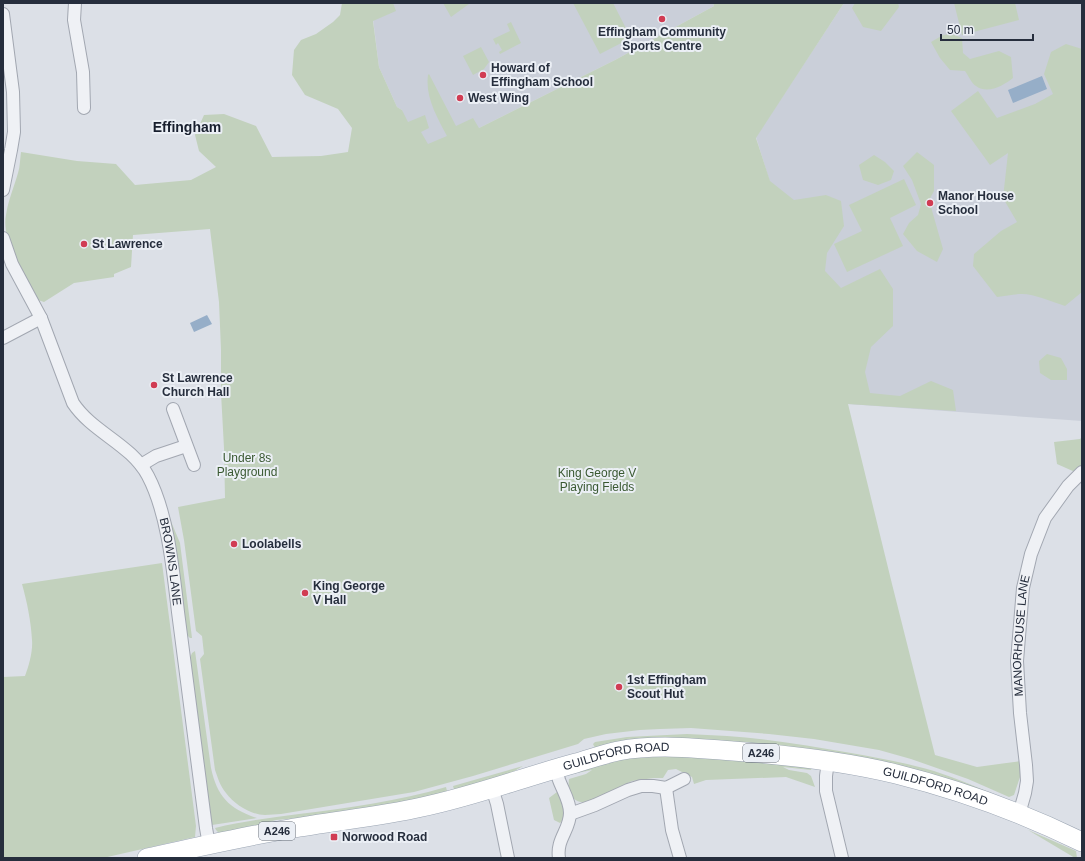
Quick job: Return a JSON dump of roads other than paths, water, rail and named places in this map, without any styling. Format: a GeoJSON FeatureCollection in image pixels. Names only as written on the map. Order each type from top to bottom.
{"type":"FeatureCollection","features":[{"type":"Feature","properties":{"kind":"main road","name":"GUILDFORD ROAD"},"geometry":{"type":"LineString","coordinates":[[147,858],[289,829],[421,808],[453,800],[555,768],[619,751],[688,747],[780,755],[847,764],[895,774],[968,795],[1019,814],[1082,842]]}},
{"type":"Feature","properties":{"kind":"street"},"geometry":{"type":"LineString","coordinates":[[75,3],[74,20],[84,72],[84,108]]}},
{"type":"Feature","properties":{"kind":"street"},"geometry":{"type":"LineString","coordinates":[[3,14],[12,92],[14,132],[3,190]]}},
{"type":"Feature","properties":{"kind":"street","name":"BROWNS LANE"},"geometry":{"type":"LineString","coordinates":[[3,238],[12,264],[41,318],[69,392],[79,412],[93,425],[126,450],[141,465],[154,488],[158,499],[167,535],[171,560],[209,845]]}},
{"type":"Feature","properties":{"kind":"street"},"geometry":{"type":"LineString","coordinates":[[3,338],[41,318]]}},
{"type":"Feature","properties":{"kind":"street"},"geometry":{"type":"LineString","coordinates":[[173,409],[194,465]]}},
{"type":"Feature","properties":{"kind":"street"},"geometry":{"type":"LineString","coordinates":[[141,465],[156,456],[186,446]]}},
{"type":"Feature","properties":{"kind":"street","name":"MANORHOUSE LANE"},"geometry":{"type":"LineString","coordinates":[[1019,814],[1027,781],[1020,713],[1017,661],[1023,588],[1031,554],[1045,518],[1068,486],[1082,472]]}},
{"type":"Feature","properties":{"kind":"street"},"geometry":{"type":"LineString","coordinates":[[828,762],[826,791],[842,858]]}},
{"type":"Feature","properties":{"kind":"street"},"geometry":{"type":"LineString","coordinates":[[555,768],[559,782],[568,802],[570,814],[568,824],[559,844],[559,858]]}},
{"type":"Feature","properties":{"kind":"street"},"geometry":{"type":"LineString","coordinates":[[570,814],[641,786],[666,788],[684,779]]}},
{"type":"Feature","properties":{"kind":"street"},"geometry":{"type":"LineString","coordinates":[[492,788],[497,804],[508,858]]}},
{"type":"Feature","properties":{"kind":"street"},"geometry":{"type":"LineString","coordinates":[[666,788],[672,830],[680,858]]}},
{"type":"Feature","properties":{"kind":"water"},"geometry":{"type":"Polygon","coordinates":[[[1042,76],[1047,89],[1013,103],[1008,90],[1042,76]]]}},
{"type":"Feature","properties":{"kind":"water"},"geometry":{"type":"Polygon","coordinates":[[[207,315],[212,324],[194,332],[190,323],[207,315]]]}},
{"type":"Feature","properties":{"kind":"place","name":"Effingham Community Sports Centre"},"geometry":{"type":"Point","coordinates":[662,19]}},
{"type":"Feature","properties":{"kind":"place","name":"Howard of Effingham School"},"geometry":{"type":"Point","coordinates":[483,75]}},
{"type":"Feature","properties":{"kind":"place","name":"West Wing"},"geometry":{"type":"Point","coordinates":[460,98]}},
{"type":"Feature","properties":{"kind":"place","name":"Manor House School"},"geometry":{"type":"Point","coordinates":[930,203]}},
{"type":"Feature","properties":{"kind":"place","name":"St Lawrence"},"geometry":{"type":"Point","coordinates":[84,244]}},
{"type":"Feature","properties":{"kind":"place","name":"St Lawrence Church Hall"},"geometry":{"type":"Point","coordinates":[154,385]}},
{"type":"Feature","properties":{"kind":"place","name":"Loolabells"},"geometry":{"type":"Point","coordinates":[234,544]}},
{"type":"Feature","properties":{"kind":"place","name":"King George V Hall"},"geometry":{"type":"Point","coordinates":[305,593]}},
{"type":"Feature","properties":{"kind":"place","name":"1st Effingham Scout Hut"},"geometry":{"type":"Point","coordinates":[619,687]}},
{"type":"Feature","properties":{"kind":"place","name":"Norwood Road"},"geometry":{"type":"Point","coordinates":[334,837]}},
{"type":"Feature","properties":{"kind":"district","name":"Effingham"},"geometry":{"type":"Point","coordinates":[187,127]}},
{"type":"Feature","properties":{"kind":"park label","name":"Under 8s Playground"},"geometry":{"type":"Point","coordinates":[247,465]}},
{"type":"Feature","properties":{"kind":"park label","name":"King George V Playing Fields"},"geometry":{"type":"Point","coordinates":[597,480]}}]}
